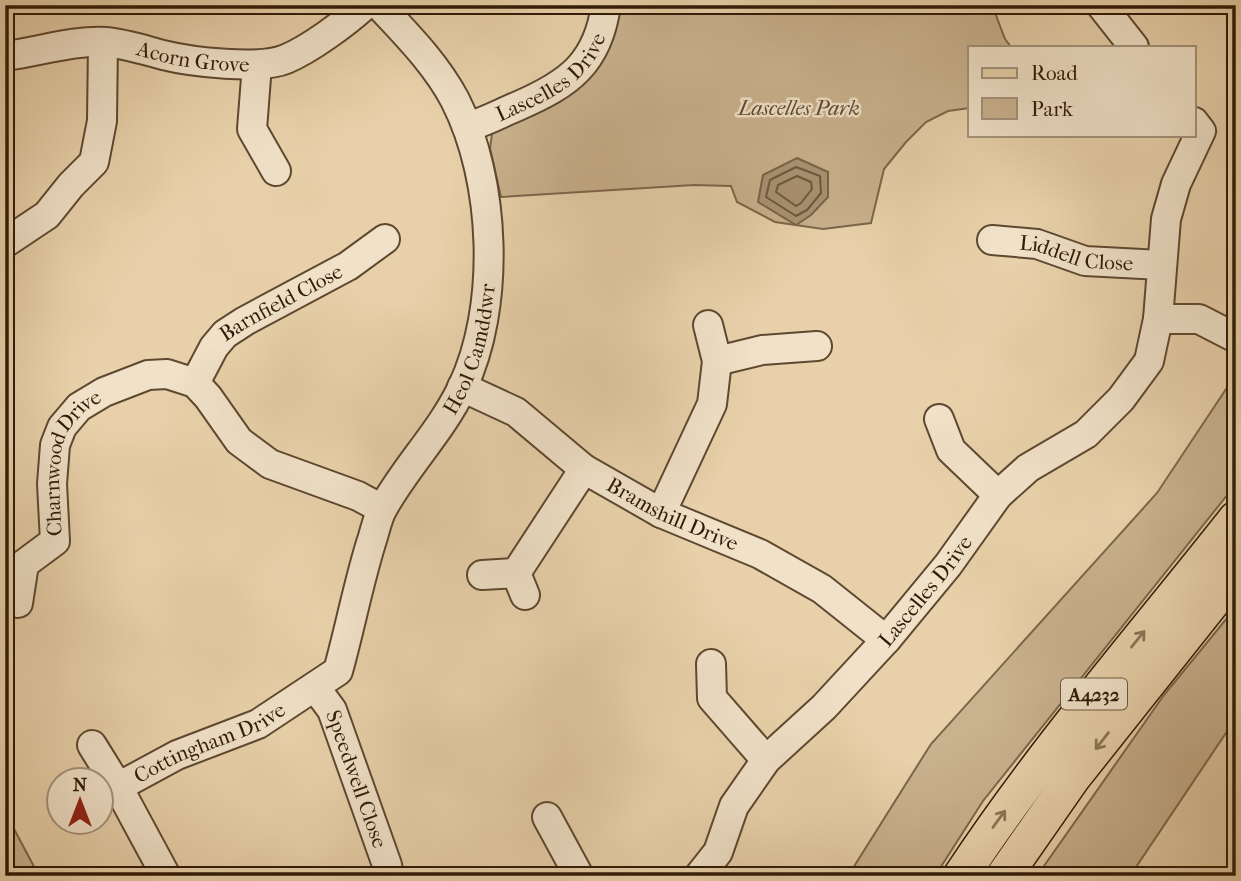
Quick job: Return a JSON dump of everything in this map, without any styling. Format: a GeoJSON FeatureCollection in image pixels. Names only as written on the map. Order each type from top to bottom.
{"type":"FeatureCollection","features":[{"type":"Feature","properties":{"kind":"main road","name":"A4232"},"geometry":{"type":"LineString","coordinates":[[961,876],[993,827],[1072,721],[1236,519]]}},
{"type":"Feature","properties":{"kind":"main road","name":"A4232"},"geometry":{"type":"LineString","coordinates":[[1004,876],[1073,777],[1236,572]]}},
{"type":"Feature","properties":{"kind":"street","name":"Acorn Grove"},"geometry":{"type":"LineString","coordinates":[[5,56],[103,42],[185,59],[257,65],[284,60],[299,53],[365,5]]}},
{"type":"Feature","properties":{"kind":"street","name":"Heol Camddwr"},"geometry":{"type":"LineString","coordinates":[[316,687],[338,671],[352,620],[359,579],[382,509],[442,424],[462,387],[479,339],[489,279],[485,198],[467,127],[454,97],[421,50],[379,5]]}},
{"type":"Feature","properties":{"kind":"street","name":"Lascelles Drive"},"geometry":{"type":"LineString","coordinates":[[467,127],[566,83],[583,65],[597,43],[606,5]]}},
{"type":"Feature","properties":{"kind":"street"},"geometry":{"type":"LineString","coordinates":[[1101,5],[1133,46]]}},
{"type":"Feature","properties":{"kind":"street"},"geometry":{"type":"LineString","coordinates":[[5,243],[47,215],[94,162],[102,121],[103,42]]}},
{"type":"Feature","properties":{"kind":"street"},"geometry":{"type":"LineString","coordinates":[[257,65],[252,129],[276,171]]}},
{"type":"Feature","properties":{"kind":"street","name":"Lascelles Drive"},"geometry":{"type":"LineString","coordinates":[[699,876],[718,852],[734,806],[766,760],[824,707],[886,640],[948,565],[998,495],[1028,468],[1086,434],[1121,399],[1149,361],[1158,319],[1166,219],[1176,184],[1201,131],[1196,125]]}},
{"type":"Feature","properties":{"kind":"street","name":"Barnfield Close"},"geometry":{"type":"LineString","coordinates":[[194,383],[214,346],[225,334],[348,266],[385,239]]}},
{"type":"Feature","properties":{"kind":"street","name":"Liddell Close"},"geometry":{"type":"LineString","coordinates":[[992,240],[1037,244],[1085,261],[1161,265]]}},
{"type":"Feature","properties":{"kind":"street"},"geometry":{"type":"LineString","coordinates":[[1158,319],[1199,319],[1236,338]]}},
{"type":"Feature","properties":{"kind":"street"},"geometry":{"type":"LineString","coordinates":[[661,513],[712,404],[717,361],[708,325]]}},
{"type":"Feature","properties":{"kind":"street"},"geometry":{"type":"LineString","coordinates":[[717,361],[762,351],[817,346]]}},
{"type":"Feature","properties":{"kind":"street","name":"Charnwood Drive"},"geometry":{"type":"LineString","coordinates":[[18,603],[24,564],[55,541],[52,484],[55,445],[62,427],[79,407],[104,392],[148,375],[167,374],[194,383]]}},
{"type":"Feature","properties":{"kind":"street"},"geometry":{"type":"LineString","coordinates":[[194,383],[208,397],[239,441],[270,464],[358,496],[382,509]]}},
{"type":"Feature","properties":{"kind":"street","name":"Bramshill Drive"},"geometry":{"type":"LineString","coordinates":[[462,387],[516,412],[584,469],[661,513],[760,554],[822,589],[886,640]]}},
{"type":"Feature","properties":{"kind":"street"},"geometry":{"type":"LineString","coordinates":[[939,419],[951,450],[998,495]]}},
{"type":"Feature","properties":{"kind":"street"},"geometry":{"type":"LineString","coordinates":[[482,575],[520,584],[584,469]]}},
{"type":"Feature","properties":{"kind":"street"},"geometry":{"type":"LineString","coordinates":[[711,664],[712,698],[766,760]]}},
{"type":"Feature","properties":{"kind":"street","name":"Cottingham Drive"},"geometry":{"type":"LineString","coordinates":[[166,876],[118,787],[177,755],[258,724],[316,687]]}},
{"type":"Feature","properties":{"kind":"street","name":"Speedwell Close"},"geometry":{"type":"LineString","coordinates":[[316,687],[332,710],[389,876]]}},
{"type":"Feature","properties":{"kind":"street"},"geometry":{"type":"LineString","coordinates":[[92,745],[118,787]]}},
{"type":"Feature","properties":{"kind":"street"},"geometry":{"type":"LineString","coordinates":[[547,817],[579,876]]}},
{"type":"Feature","properties":{"kind":"green space","name":"Lascelles Park"},"geometry":{"type":"Polygon","coordinates":[[[620,5],[992,5],[1010,46],[968,46],[968,108],[948,111],[926,122],[906,142],[884,169],[871,223],[823,229],[775,222],[737,202],[731,186],[694,185],[501,197],[490,148],[492,134],[615,22],[620,5]]]}},
{"type":"Feature","properties":{"kind":"green space"},"geometry":{"type":"Polygon","coordinates":[[[1236,374],[1236,484],[983,801],[935,876],[848,876],[931,744],[1157,493],[1236,374]]]}},
{"type":"Feature","properties":{"kind":"green space"},"geometry":{"type":"Polygon","coordinates":[[[1236,607],[1236,718],[1130,876],[1037,876],[1164,695],[1236,607]]]}},
{"type":"Feature","properties":{"kind":"green space"},"geometry":{"type":"Polygon","coordinates":[[[5,812],[39,876],[5,876],[5,812]]]}},
{"type":"Feature","properties":{"kind":"water"},"geometry":{"type":"Polygon","coordinates":[[[797,158],[828,172],[828,197],[811,215],[796,225],[758,202],[763,175],[797,158]]]}}]}
